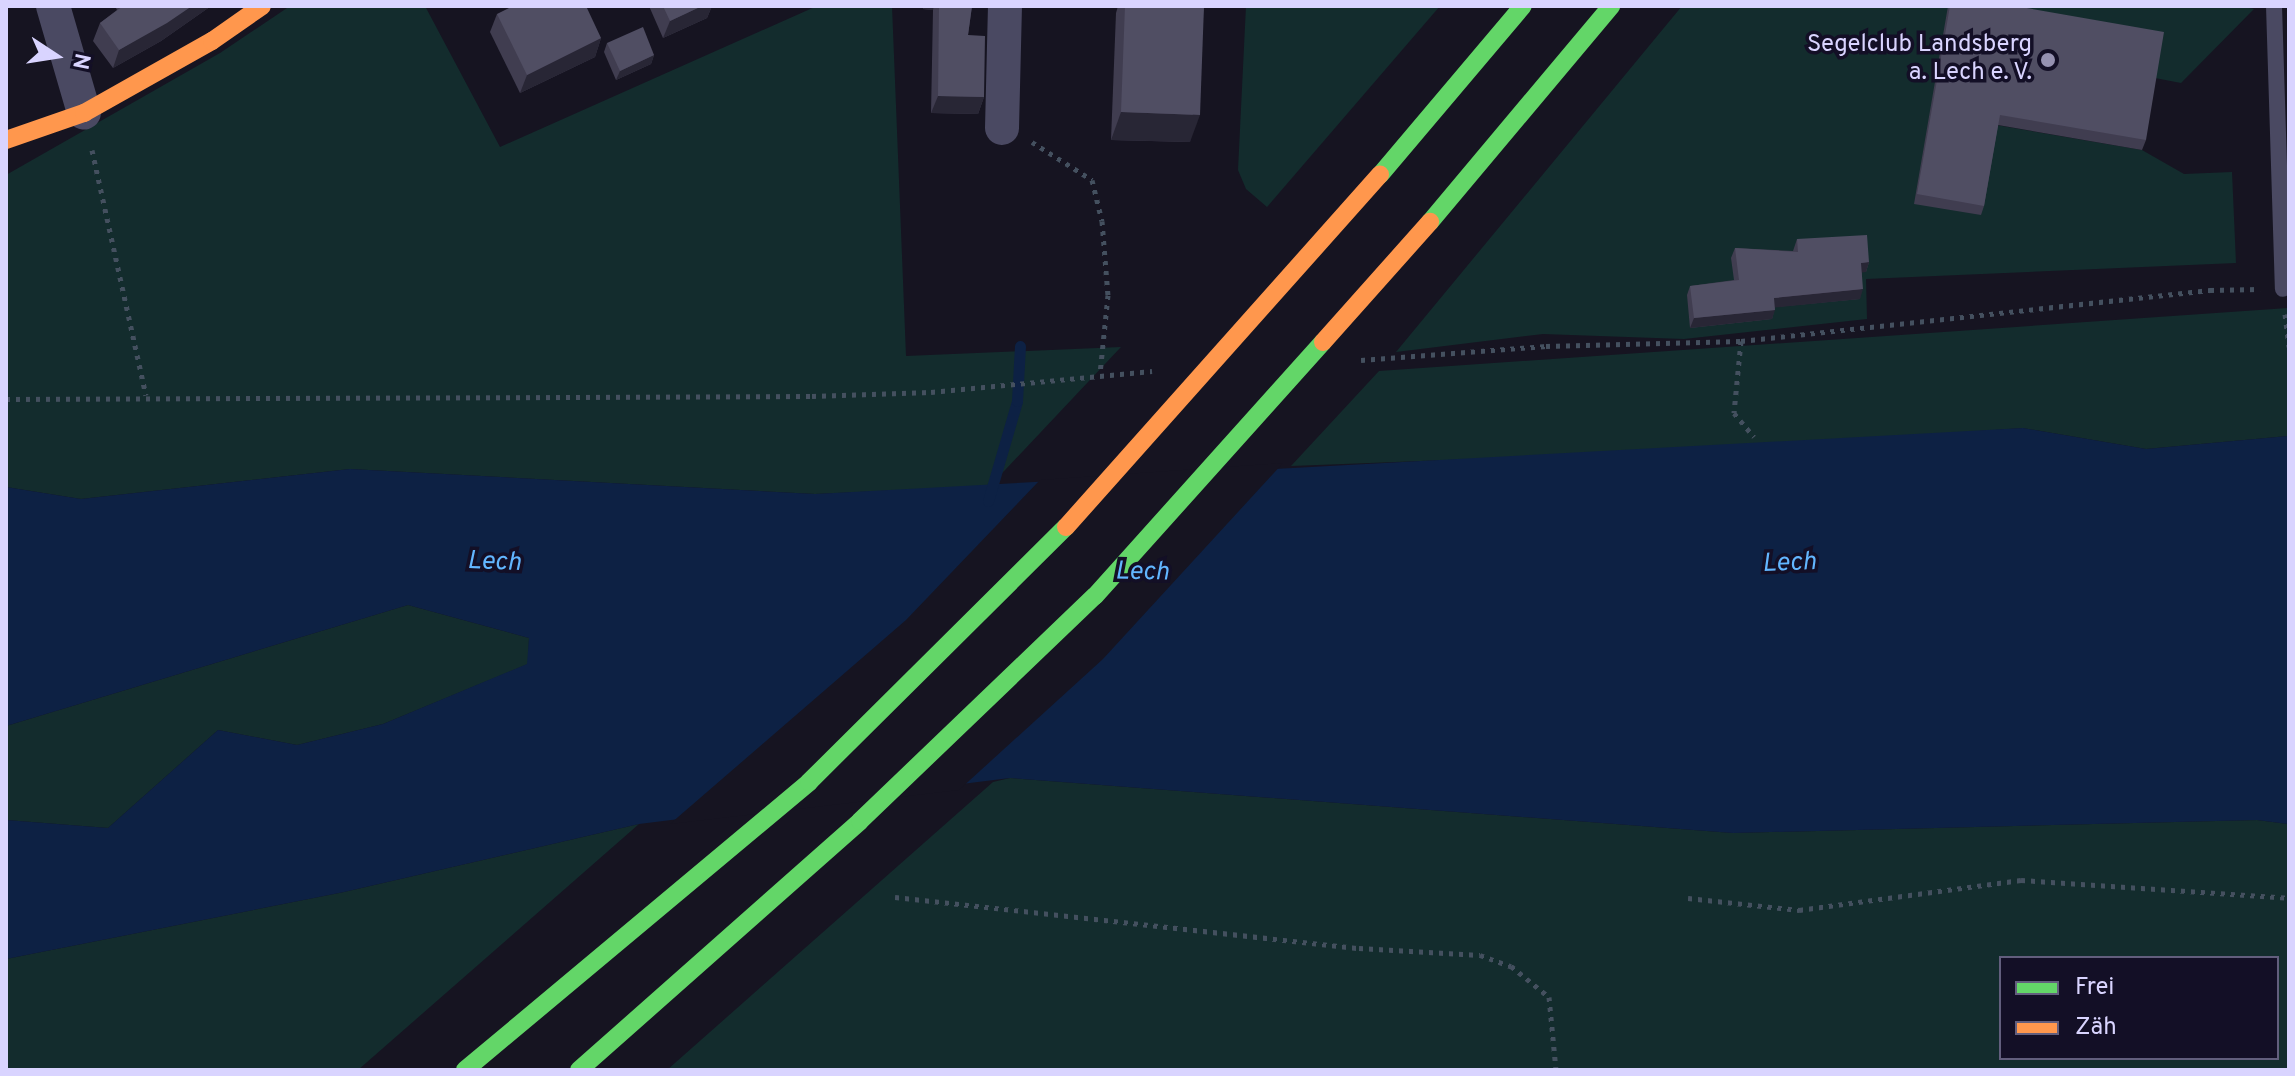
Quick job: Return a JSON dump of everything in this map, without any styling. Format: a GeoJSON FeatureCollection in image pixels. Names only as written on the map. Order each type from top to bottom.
{"type":"FeatureCollection","features":[{"type":"Feature","properties":{"kind":"main road"},"geometry":{"type":"LineString","coordinates":[[6,140],[84,113],[212,41],[262,6]]}},
{"type":"Feature","properties":{"kind":"main road"},"geometry":{"type":"LineString","coordinates":[[465,1070],[809,782],[1024,572],[1380,175],[1523,6]]}},
{"type":"Feature","properties":{"kind":"main road"},"geometry":{"type":"LineString","coordinates":[[579,1070],[860,821],[1095,596],[1430,222],[1611,6]]}},
{"type":"Feature","properties":{"kind":"street"},"geometry":{"type":"LineString","coordinates":[[53,6],[84,113]]}},
{"type":"Feature","properties":{"kind":"street"},"geometry":{"type":"LineString","coordinates":[[1002,128],[1005,6]]}},
{"type":"Feature","properties":{"kind":"lane"},"geometry":{"type":"LineString","coordinates":[[2274,6],[2286,244],[2283,289]]}},
{"type":"Feature","properties":{"kind":"path"},"geometry":{"type":"LineString","coordinates":[[84,113],[146,395]]}},
{"type":"Feature","properties":{"kind":"path"},"geometry":{"type":"LineString","coordinates":[[1002,128],[1092,180],[1102,221],[1108,295],[1100,374]]}},
{"type":"Feature","properties":{"kind":"path"},"geometry":{"type":"LineString","coordinates":[[1345,361],[1546,346],[1741,341],[2210,290],[2283,289]]}},
{"type":"Feature","properties":{"kind":"path"},"geometry":{"type":"LineString","coordinates":[[2286,322],[2289,347]]}},
{"type":"Feature","properties":{"kind":"path"},"geometry":{"type":"LineString","coordinates":[[1741,341],[1734,413],[1754,437]]}},
{"type":"Feature","properties":{"kind":"path"},"geometry":{"type":"LineString","coordinates":[[6,399],[146,395],[704,398],[987,386],[1161,371]]}},
{"type":"Feature","properties":{"kind":"path"},"geometry":{"type":"LineString","coordinates":[[1688,898],[1799,910],[2021,880],[2289,898]]}},
{"type":"Feature","properties":{"kind":"path"},"geometry":{"type":"LineString","coordinates":[[895,897],[1359,948],[1480,955],[1511,966],[1549,997],[1556,1070]]}},
{"type":"Feature","properties":{"kind":"green space"},"geometry":{"type":"Polygon","coordinates":[[[290,6],[425,6],[500,147],[817,6],[892,6],[906,356],[1121,347],[990,486],[815,494],[350,469],[81,499],[6,487],[6,175],[220,53],[290,6]]]}},
{"type":"Feature","properties":{"kind":"green space"},"geometry":{"type":"Polygon","coordinates":[[[1246,6],[1440,6],[1267,207],[1246,189],[1238,170],[1246,6]]]}},
{"type":"Feature","properties":{"kind":"green space"},"geometry":{"type":"Polygon","coordinates":[[[1682,6],[1948,6],[1996,125],[2142,150],[2184,174],[2232,172],[2236,263],[1866,279],[1867,319],[1684,339],[1543,334],[1396,352],[1682,6]]]}},
{"type":"Feature","properties":{"kind":"green space"},"geometry":{"type":"Polygon","coordinates":[[[1956,6],[2239,6],[2254,9],[2181,83],[2155,78],[1956,6]]]}},
{"type":"Feature","properties":{"kind":"green space"},"geometry":{"type":"Polygon","coordinates":[[[2289,308],[2289,436],[2146,449],[2023,428],[1705,450],[1291,466],[1379,371],[2289,308]]]}},
{"type":"Feature","properties":{"kind":"green space"},"geometry":{"type":"Polygon","coordinates":[[[408,605],[529,638],[528,664],[383,724],[297,745],[218,730],[108,828],[6,820],[6,726],[408,605]]]}},
{"type":"Feature","properties":{"kind":"green space"},"geometry":{"type":"Polygon","coordinates":[[[1010,778],[1733,833],[2257,820],[2289,824],[2289,1070],[667,1070],[993,782],[1010,778]]]}},
{"type":"Feature","properties":{"kind":"green space"},"geometry":{"type":"Polygon","coordinates":[[[639,824],[358,1070],[6,1070],[6,959],[344,892],[639,824]]]}},
{"type":"Feature","properties":{"kind":"water","name":"Lech"},"geometry":{"type":"Polygon","coordinates":[[[2023,428],[2146,449],[2289,436],[2289,824],[2257,820],[1733,833],[1010,778],[639,824],[344,892],[6,959],[6,820],[108,828],[218,730],[297,745],[383,724],[527,664],[529,638],[408,605],[6,726],[6,487],[81,499],[350,469],[815,494],[2023,428]]]}},
{"type":"Feature","properties":{"kind":"pier"},"geometry":{"type":"Polygon","coordinates":[[[1283,463],[1103,659],[959,790],[670,824],[906,620],[1040,480],[1283,463]]]}},
{"type":"Feature","properties":{"kind":"building"},"geometry":{"type":"Polygon","coordinates":[[[123,6],[192,6],[119,50],[100,23],[123,6]]]}},
{"type":"Feature","properties":{"kind":"building"},"geometry":{"type":"Polygon","coordinates":[[[513,6],[586,6],[601,38],[527,75],[497,14],[513,6]]]}},
{"type":"Feature","properties":{"kind":"building"},"geometry":{"type":"Polygon","coordinates":[[[663,6],[702,6],[670,21],[663,6]]]}},
{"type":"Feature","properties":{"kind":"building"},"geometry":{"type":"Polygon","coordinates":[[[939,6],[972,6],[968,35],[985,36],[984,97],[938,96],[939,6]]]}},
{"type":"Feature","properties":{"kind":"building"},"geometry":{"type":"Polygon","coordinates":[[[1125,6],[1204,6],[1200,115],[1121,112],[1125,6]]]}},
{"type":"Feature","properties":{"kind":"building","name":"Segelclub Landsberg a. Lech e. V."},"geometry":{"type":"Polygon","coordinates":[[[1950,6],[2015,6],[2164,32],[2146,140],[2000,115],[1984,206],[1917,194],[1950,6]]]}},
{"type":"Feature","properties":{"kind":"building"},"geometry":{"type":"Polygon","coordinates":[[[643,27],[654,55],[620,71],[607,43],[643,27]]]}},
{"type":"Feature","properties":{"kind":"building"},"geometry":{"type":"Polygon","coordinates":[[[1867,235],[1869,262],[1861,263],[1863,289],[1774,298],[1775,310],[1694,318],[1690,286],[1739,280],[1735,248],[1798,252],[1797,239],[1867,235]]]}},
{"type":"Feature","properties":{"kind":"waterway"},"geometry":{"type":"LineString","coordinates":[[988,501],[1017,401],[1020,346]]}},
{"type":"Feature","properties":{"kind":"traffic: fast"},"geometry":{"type":"LineString","coordinates":[[1380,175],[1523,6]]}},
{"type":"Feature","properties":{"kind":"traffic: fast"},"geometry":{"type":"LineString","coordinates":[[1430,222],[1611,6]]}},
{"type":"Feature","properties":{"kind":"traffic: fast"},"geometry":{"type":"LineString","coordinates":[[579,1070],[860,821],[1095,596],[1323,342]]}},
{"type":"Feature","properties":{"kind":"traffic: fast"},"geometry":{"type":"LineString","coordinates":[[465,1070],[809,782],[1066,527]]}},
{"type":"Feature","properties":{"kind":"traffic: slow"},"geometry":{"type":"LineString","coordinates":[[6,140],[84,113],[212,41],[262,6]]}},
{"type":"Feature","properties":{"kind":"traffic: slow"},"geometry":{"type":"LineString","coordinates":[[1066,527],[1380,175]]}},
{"type":"Feature","properties":{"kind":"traffic: slow"},"geometry":{"type":"LineString","coordinates":[[1323,342],[1430,222]]}},
{"type":"Feature","properties":{"kind":"place","name":"Segelclub Landsberg a. Lech e. V."},"geometry":{"type":"Point","coordinates":[2048,60]}}]}
